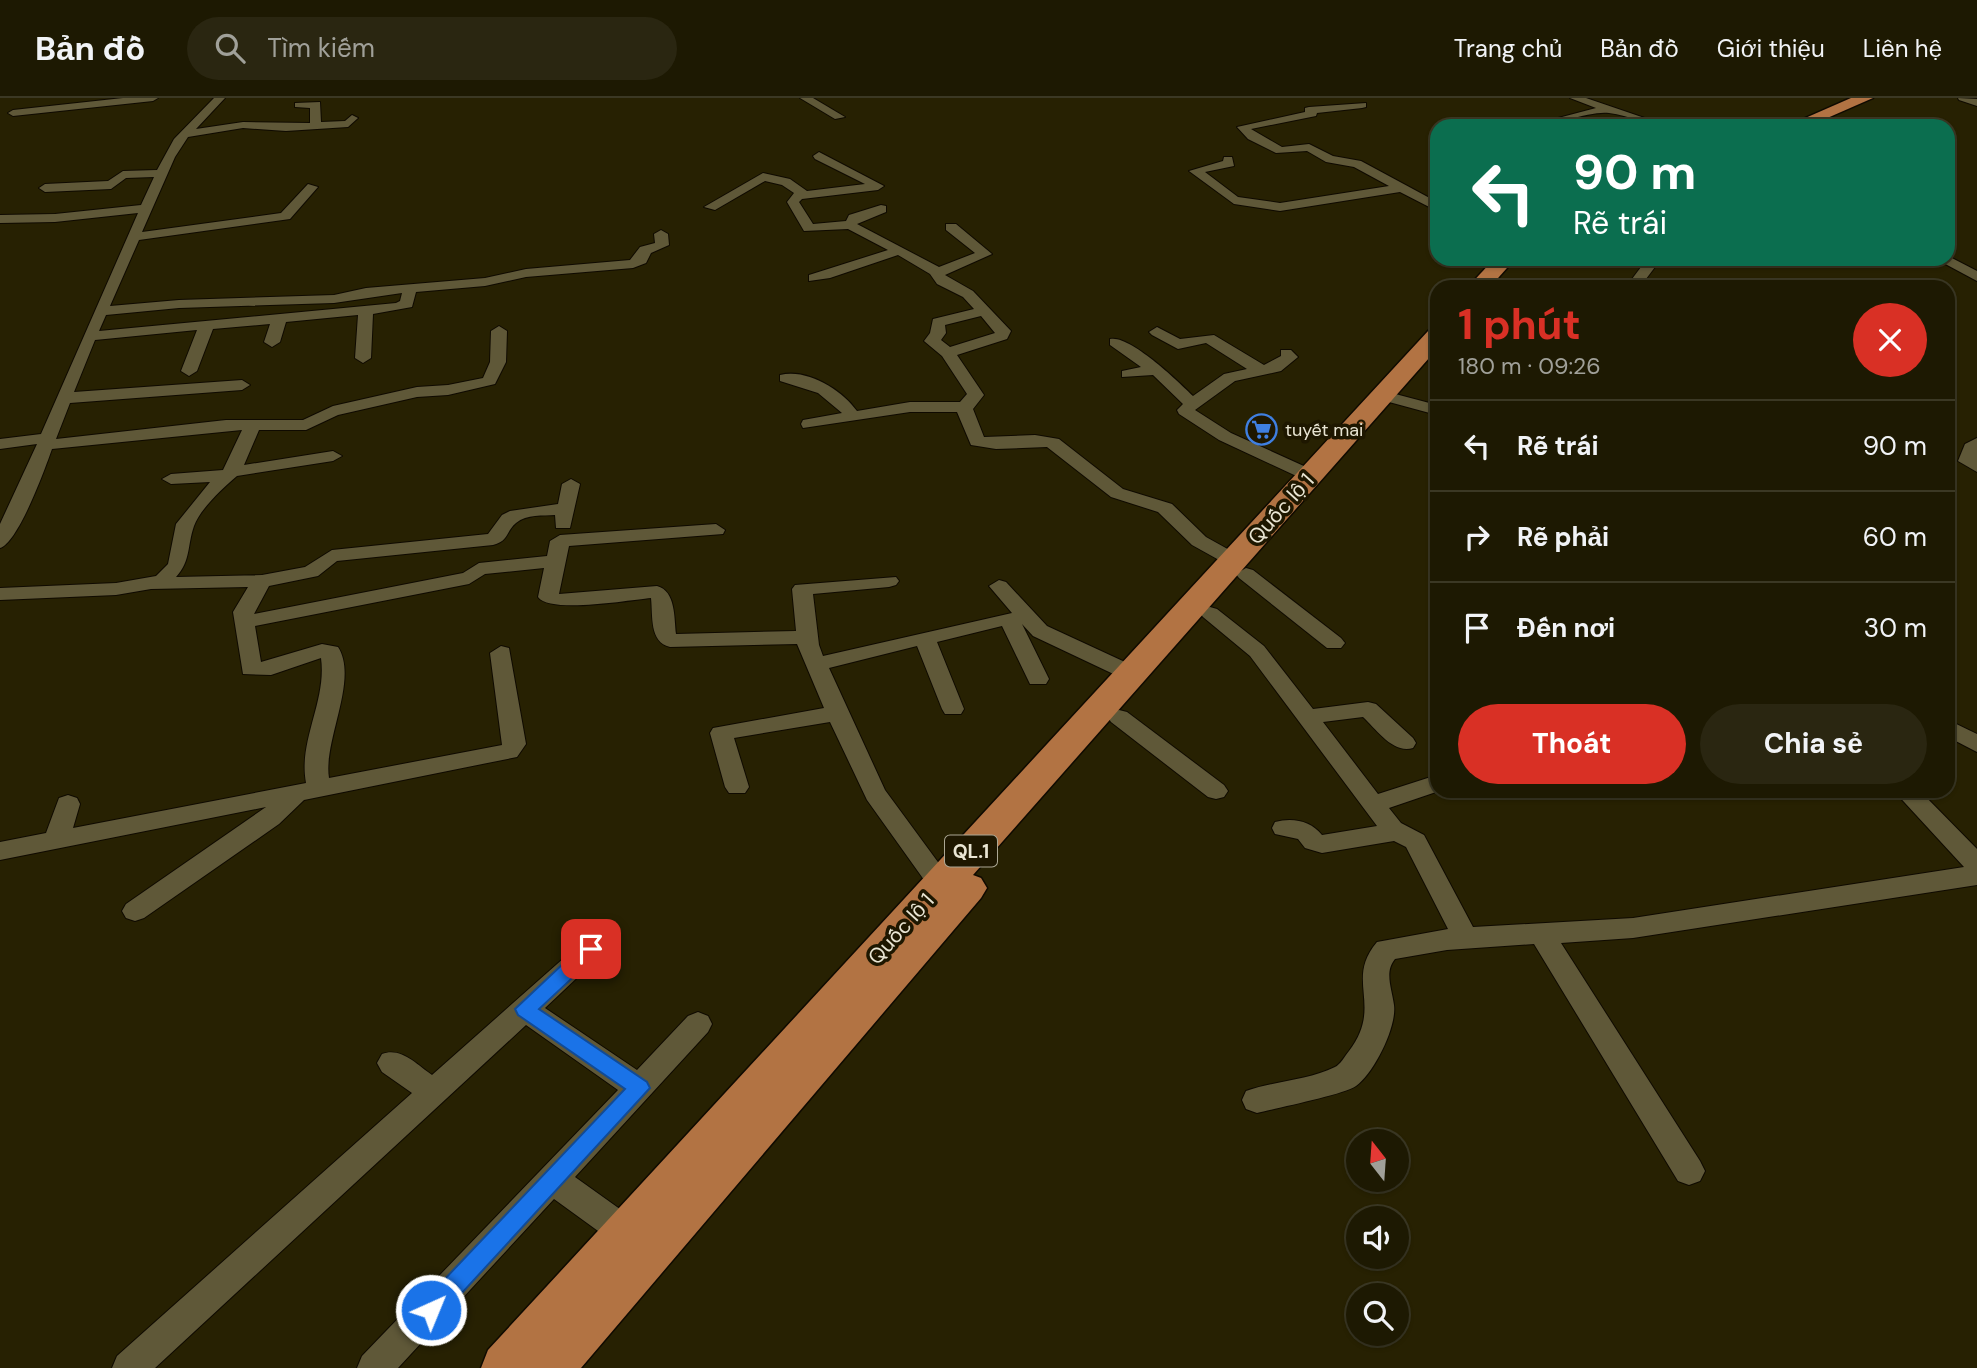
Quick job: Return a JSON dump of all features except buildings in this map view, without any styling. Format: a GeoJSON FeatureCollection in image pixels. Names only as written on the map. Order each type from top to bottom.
{"type":"FeatureCollection","features":[{"type":"Feature","properties":{"kind":"highway"},"geometry":{"type":"LineString","coordinates":[[1827,119],[1879,98]]}},
{"type":"Feature","properties":{"kind":"highway"},"geometry":{"type":"LineString","coordinates":[[1811,119],[1853,100]]}},
{"type":"Feature","properties":{"kind":"highway"},"geometry":{"type":"LineString","coordinates":[[1485,280],[1498,266]]}},
{"type":"Feature","properties":{"kind":"highway"},"geometry":{"type":"LineString","coordinates":[[1501,280],[1513,266]]}},
{"type":"Feature","properties":{"kind":"highway","name":"Quốc lộ 1"},"geometry":{"type":"LineString","coordinates":[[506,1368],[1132,674],[1240,568],[1392,398],[1430,345]]}},
{"type":"Feature","properties":{"kind":"highway","name":"Quốc lộ 1"},"geometry":{"type":"LineString","coordinates":[[548,1368],[1210,613],[1240,568],[1311,476],[1430,363]]}},
{"type":"Feature","properties":{"kind":"street"},"geometry":{"type":"LineString","coordinates":[[13,113],[153,98]]}},
{"type":"Feature","properties":{"kind":"street"},"geometry":{"type":"LineString","coordinates":[[0,542],[6,518],[23,495],[162,173],[180,139],[220,98]]}},
{"type":"Feature","properties":{"kind":"street"},"geometry":{"type":"LineString","coordinates":[[805,98],[839,117]]}},
{"type":"Feature","properties":{"kind":"street"},"geometry":{"type":"LineString","coordinates":[[1575,98],[1640,119]]}},
{"type":"Feature","properties":{"kind":"street"},"geometry":{"type":"LineString","coordinates":[[1963,98],[1977,103]]}},
{"type":"Feature","properties":{"kind":"street"},"geometry":{"type":"LineString","coordinates":[[299,105],[316,104],[315,126]]}},
{"type":"Feature","properties":{"kind":"street"},"geometry":{"type":"LineString","coordinates":[[1357,163],[1330,159],[1309,148],[1280,151],[1252,137],[1243,127],[1312,114],[1309,110],[1316,108],[1362,105]]}},
{"type":"Feature","properties":{"kind":"street"},"geometry":{"type":"LineString","coordinates":[[1565,119],[1609,109]]}},
{"type":"Feature","properties":{"kind":"street"},"geometry":{"type":"LineString","coordinates":[[180,139],[247,125],[348,124],[352,122],[352,118]]}},
{"type":"Feature","properties":{"kind":"street"},"geometry":{"type":"LineString","coordinates":[[180,139],[250,133]]}},
{"type":"Feature","properties":{"kind":"street"},"geometry":{"type":"LineString","coordinates":[[1342,154],[1430,203]]}},
{"type":"Feature","properties":{"kind":"street"},"geometry":{"type":"LineString","coordinates":[[819,156],[878,186],[804,195],[793,202],[810,229],[850,225],[898,251],[937,273],[940,280],[968,294],[1004,335],[948,353]]}},
{"type":"Feature","properties":{"kind":"street"},"geometry":{"type":"LineString","coordinates":[[1228,160],[1230,163],[1195,171],[1239,201],[1281,207],[1402,188]]}},
{"type":"Feature","properties":{"kind":"street"},"geometry":{"type":"LineString","coordinates":[[55,178],[42,192],[111,185],[122,175],[162,173]]}},
{"type":"Feature","properties":{"kind":"street"},"geometry":{"type":"LineString","coordinates":[[710,207],[763,177],[786,182],[804,195]]}},
{"type":"Feature","properties":{"kind":"street"},"geometry":{"type":"LineString","coordinates":[[135,237],[282,217],[312,187]]}},
{"type":"Feature","properties":{"kind":"street"},"geometry":{"type":"LineString","coordinates":[[0,219],[55,218],[147,208]]}},
{"type":"Feature","properties":{"kind":"street"},"geometry":{"type":"LineString","coordinates":[[850,225],[854,218],[881,209]]}},
{"type":"Feature","properties":{"kind":"street"},"geometry":{"type":"LineString","coordinates":[[937,273],[985,254],[951,227]]}},
{"type":"Feature","properties":{"kind":"street"},"geometry":{"type":"LineString","coordinates":[[102,311],[179,304],[323,300],[366,292],[410,291],[485,282],[526,273],[637,263],[645,250],[662,245],[661,234]]}},
{"type":"Feature","properties":{"kind":"street"},"geometry":{"type":"LineString","coordinates":[[814,278],[842,272],[859,262],[898,251]]}},
{"type":"Feature","properties":{"kind":"street"},"geometry":{"type":"LineString","coordinates":[[1955,265],[1977,277]]}},
{"type":"Feature","properties":{"kind":"street"},"geometry":{"type":"LineString","coordinates":[[91,335],[404,306],[410,291]]}},
{"type":"Feature","properties":{"kind":"street"},"geometry":{"type":"LineString","coordinates":[[363,358],[366,311]]}},
{"type":"Feature","properties":{"kind":"street"},"geometry":{"type":"LineString","coordinates":[[809,424],[911,407],[964,407],[976,395],[948,353],[932,341],[938,333],[938,322],[984,311]]}},
{"type":"Feature","properties":{"kind":"street"},"geometry":{"type":"LineString","coordinates":[[271,342],[279,318]]}},
{"type":"Feature","properties":{"kind":"street"},"geometry":{"type":"LineString","coordinates":[[189,371],[207,324]]}},
{"type":"Feature","properties":{"kind":"street"},"geometry":{"type":"LineString","coordinates":[[0,444],[226,425],[306,425],[333,411],[417,392],[448,390],[489,381],[498,362],[499,331]]}},
{"type":"Feature","properties":{"kind":"street"},"geometry":{"type":"LineString","coordinates":[[1157,332],[1178,344],[1209,338],[1261,370]]}},
{"type":"Feature","properties":{"kind":"street"},"geometry":{"type":"LineString","coordinates":[[1115,342],[1163,374],[1191,403]]}},
{"type":"Feature","properties":{"kind":"street"},"geometry":{"type":"LineString","coordinates":[[1286,353],[1290,357],[1280,366],[1230,377],[1185,410],[1264,455],[1311,476]]}},
{"type":"Feature","properties":{"kind":"street"},"geometry":{"type":"LineString","coordinates":[[1128,374],[1153,369]]}},
{"type":"Feature","properties":{"kind":"street"},"geometry":{"type":"LineString","coordinates":[[786,378],[805,381],[826,391],[840,400],[852,416]]}},
{"type":"Feature","properties":{"kind":"street"},"geometry":{"type":"LineString","coordinates":[[65,398],[242,385]]}},
{"type":"Feature","properties":{"kind":"street"},"geometry":{"type":"LineString","coordinates":[[1392,398],[1430,408]]}},
{"type":"Feature","properties":{"kind":"street"},"geometry":{"type":"LineString","coordinates":[[964,407],[976,441],[1000,444],[1042,440],[1053,443],[1117,493],[1165,508],[1199,541],[1240,568],[1334,643]]}},
{"type":"Feature","properties":{"kind":"street"},"geometry":{"type":"LineString","coordinates":[[156,584],[169,576],[177,565],[185,524],[219,482],[231,474],[253,425]]}},
{"type":"Feature","properties":{"kind":"street"},"geometry":{"type":"LineString","coordinates":[[306,425],[311,428],[307,460]]}},
{"type":"Feature","properties":{"kind":"street"},"geometry":{"type":"LineString","coordinates":[[1955,459],[1972,464],[1971,448],[1977,443]]}},
{"type":"Feature","properties":{"kind":"street"},"geometry":{"type":"LineString","coordinates":[[171,479],[231,474],[333,456]]}},
{"type":"Feature","properties":{"kind":"street"},"geometry":{"type":"LineString","coordinates":[[571,484],[548,590],[551,599],[657,592],[661,597],[666,638],[670,640],[806,637]]}},
{"type":"Feature","properties":{"kind":"street"},"geometry":{"type":"LineString","coordinates":[[0,498],[23,495]]}},
{"type":"Feature","properties":{"kind":"street"},"geometry":{"type":"LineString","coordinates":[[0,594],[104,590],[156,584],[262,581],[311,572],[332,556],[488,539],[499,535],[505,520],[512,515],[565,509]]}},
{"type":"Feature","properties":{"kind":"street"},"geometry":{"type":"LineString","coordinates":[[560,541],[716,530]]}},
{"type":"Feature","properties":{"kind":"street"},"geometry":{"type":"LineString","coordinates":[[246,622],[469,578],[483,568],[554,561]]}},
{"type":"Feature","properties":{"kind":"street"},"geometry":{"type":"LineString","coordinates":[[889,580],[800,590],[806,637],[875,794],[942,884]]}},
{"type":"Feature","properties":{"kind":"street"},"geometry":{"type":"LineString","coordinates":[[135,911],[307,791],[319,756],[332,655],[328,650],[322,651],[271,668],[251,669],[244,608],[262,581]]}},
{"type":"Feature","properties":{"kind":"street"},"geometry":{"type":"LineString","coordinates":[[999,586],[1040,631],[1132,674]]}},
{"type":"Feature","properties":{"kind":"street"},"geometry":{"type":"LineString","coordinates":[[1210,613],[1257,651],[1396,832],[1415,841],[1466,939]]}},
{"type":"Feature","properties":{"kind":"street"},"geometry":{"type":"LineString","coordinates":[[816,664],[1009,618],[1038,679]]}},
{"type":"Feature","properties":{"kind":"street"},"geometry":{"type":"LineString","coordinates":[[925,639],[953,709]]}},
{"type":"Feature","properties":{"kind":"street"},"geometry":{"type":"LineString","coordinates":[[0,850],[509,751],[515,744],[501,653]]}},
{"type":"Feature","properties":{"kind":"street"},"geometry":{"type":"LineString","coordinates":[[1308,717],[1368,709],[1405,743]]}},
{"type":"Feature","properties":{"kind":"street"},"geometry":{"type":"LineString","coordinates":[[737,788],[721,733],[839,713]]}},
{"type":"Feature","properties":{"kind":"street"},"geometry":{"type":"LineString","coordinates":[[1119,717],[1216,791]]}},
{"type":"Feature","properties":{"kind":"street"},"geometry":{"type":"LineString","coordinates":[[1955,731],[1977,744]]}},
{"type":"Feature","properties":{"kind":"street"},"geometry":{"type":"LineString","coordinates":[[1373,804],[1430,785]]}},
{"type":"Feature","properties":{"kind":"street"},"geometry":{"type":"LineString","coordinates":[[1913,798],[1977,865]]}},
{"type":"Feature","properties":{"kind":"street"},"geometry":{"type":"LineString","coordinates":[[57,838],[68,804]]}},
{"type":"Feature","properties":{"kind":"street"},"geometry":{"type":"LineString","coordinates":[[1284,828],[1305,831],[1314,842],[1322,844],[1396,832]]}},
{"type":"Feature","properties":{"kind":"street"},"geometry":{"type":"LineString","coordinates":[[1257,1100],[1346,1077],[1379,1026],[1380,1010],[1374,974],[1383,952],[1466,939],[1540,932],[1634,928],[1718,911],[1749,909],[1977,874]]}},
{"type":"Feature","properties":{"kind":"street"},"geometry":{"type":"LineString","coordinates":[[1540,932],[1689,1171]]}},
{"type":"Feature","properties":{"kind":"street"},"geometry":{"type":"LineString","coordinates":[[129,1368],[591,949]]}},
{"type":"Feature","properties":{"kind":"street"},"geometry":{"type":"LineString","coordinates":[[525,1009],[639,1088]]}},
{"type":"Feature","properties":{"kind":"street"},"geometry":{"type":"LineString","coordinates":[[374,1368],[698,1024]]}},
{"type":"Feature","properties":{"kind":"street"},"geometry":{"type":"LineString","coordinates":[[392,1063],[432,1091]]}},
{"type":"Feature","properties":{"kind":"street"},"geometry":{"type":"LineString","coordinates":[[553,1180],[627,1233]]}},
{"type":"Feature","properties":{"kind":"place","name":"tuyết mai"},"geometry":{"type":"Point","coordinates":[1262,430]}},
{"type":"Feature","properties":{"kind":"route"},"geometry":{"type":"LineString","coordinates":[[431,1310],[639,1088],[525,1009],[591,949]]}}]}
